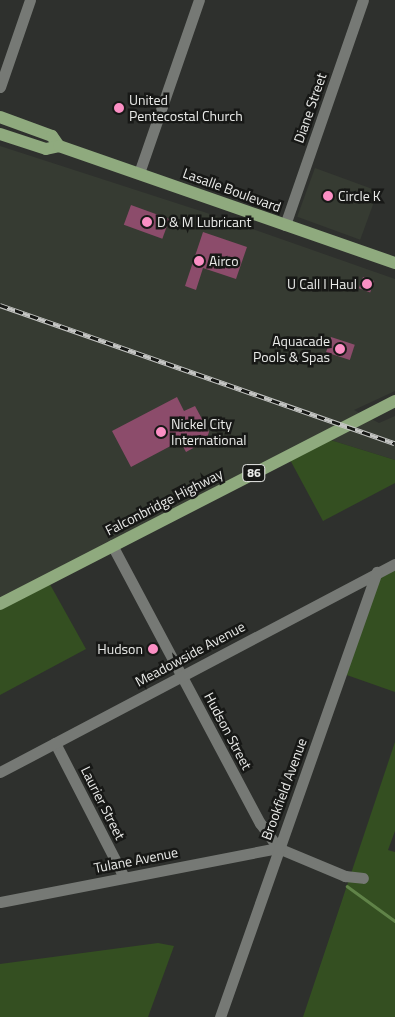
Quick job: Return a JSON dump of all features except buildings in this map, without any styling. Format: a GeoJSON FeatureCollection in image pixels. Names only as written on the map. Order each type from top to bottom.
{"type":"FeatureCollection","features":[{"type":"Feature","properties":{"kind":"main road","name":"Lasalle Boulevard"},"geometry":{"type":"LineString","coordinates":[[0,117],[52,136],[59,146]]}},
{"type":"Feature","properties":{"kind":"main road","name":"Lasalle Boulevard"},"geometry":{"type":"LineString","coordinates":[[0,134],[46,149],[59,146],[395,262]]}},
{"type":"Feature","properties":{"kind":"main road","name":"Falconbridge Highway"},"geometry":{"type":"LineString","coordinates":[[0,604],[395,401]]}},
{"type":"Feature","properties":{"kind":"street"},"geometry":{"type":"LineString","coordinates":[[0,87],[30,0]]}},
{"type":"Feature","properties":{"kind":"street"},"geometry":{"type":"LineString","coordinates":[[139,173],[199,0]]}},
{"type":"Feature","properties":{"kind":"street","name":"Diane Street"},"geometry":{"type":"LineString","coordinates":[[285,225],[363,0]]}},
{"type":"Feature","properties":{"kind":"street","name":"Hudson Street"},"geometry":{"type":"LineString","coordinates":[[112,545],[260,823],[278,848]]}},
{"type":"Feature","properties":{"kind":"street","name":"Meadowside Avenue"},"geometry":{"type":"LineString","coordinates":[[0,772],[395,564]]}},
{"type":"Feature","properties":{"kind":"street","name":"Brookfield Avenue"},"geometry":{"type":"LineString","coordinates":[[220,1017],[278,848],[377,572]]}},
{"type":"Feature","properties":{"kind":"street","name":"Laurier Street"},"geometry":{"type":"LineString","coordinates":[[55,743],[124,878]]}},
{"type":"Feature","properties":{"kind":"street"},"geometry":{"type":"LineString","coordinates":[[278,848],[345,876],[363,878]]}},
{"type":"Feature","properties":{"kind":"street","name":"Tulane Avenue"},"geometry":{"type":"LineString","coordinates":[[0,902],[278,848]]}},
{"type":"Feature","properties":{"kind":"shaded area"},"geometry":{"type":"Polygon","coordinates":[[[0,146],[210,214],[395,279],[395,391],[354,410],[379,423],[395,416],[395,460],[324,438],[0,604],[0,146]]]}},
{"type":"Feature","properties":{"kind":"shaded area"},"geometry":{"type":"Polygon","coordinates":[[[315,168],[378,191],[360,240],[297,217],[315,168]]]}},
{"type":"Feature","properties":{"kind":"green space"},"geometry":{"type":"Polygon","coordinates":[[[324,438],[395,460],[395,483],[323,521],[288,456],[324,438]]]}},
{"type":"Feature","properties":{"kind":"green space"},"geometry":{"type":"Polygon","coordinates":[[[395,563],[395,692],[341,673],[377,571],[395,563]]]}},
{"type":"Feature","properties":{"kind":"green space"},"geometry":{"type":"Polygon","coordinates":[[[47,579],[86,649],[0,695],[0,604],[47,579]]]}},
{"type":"Feature","properties":{"kind":"green space"},"geometry":{"type":"Polygon","coordinates":[[[395,742],[395,831],[388,850],[395,852],[395,1017],[303,1017],[395,742]]]}},
{"type":"Feature","properties":{"kind":"green space"},"geometry":{"type":"Polygon","coordinates":[[[158,943],[174,946],[148,1017],[0,1017],[0,964],[158,943]]]}},
{"type":"Feature","properties":{"kind":"waterway"},"geometry":{"type":"LineString","coordinates":[[347,886],[395,921]]}},
{"type":"Feature","properties":{"kind":"railway"},"geometry":{"type":"LineString","coordinates":[[0,305],[395,443]]}},
{"type":"Feature","properties":{"kind":"place","name":"United Pentecostal Church"},"geometry":{"type":"Point","coordinates":[119,108]}},
{"type":"Feature","properties":{"kind":"place","name":"Circle K"},"geometry":{"type":"Point","coordinates":[328,196]}},
{"type":"Feature","properties":{"kind":"place","name":"D & M Lubricant"},"geometry":{"type":"Point","coordinates":[147,222]}},
{"type":"Feature","properties":{"kind":"place","name":"Airco"},"geometry":{"type":"Point","coordinates":[199,261]}},
{"type":"Feature","properties":{"kind":"place","name":"U Call I Haul"},"geometry":{"type":"Point","coordinates":[367,284]}},
{"type":"Feature","properties":{"kind":"place","name":"Aquacade Pools & Spas"},"geometry":{"type":"Point","coordinates":[340,349]}},
{"type":"Feature","properties":{"kind":"place","name":"Nickel City International"},"geometry":{"type":"Point","coordinates":[161,432]}},
{"type":"Feature","properties":{"kind":"place","name":"Hudson"},"geometry":{"type":"Point","coordinates":[153,649]}}]}
